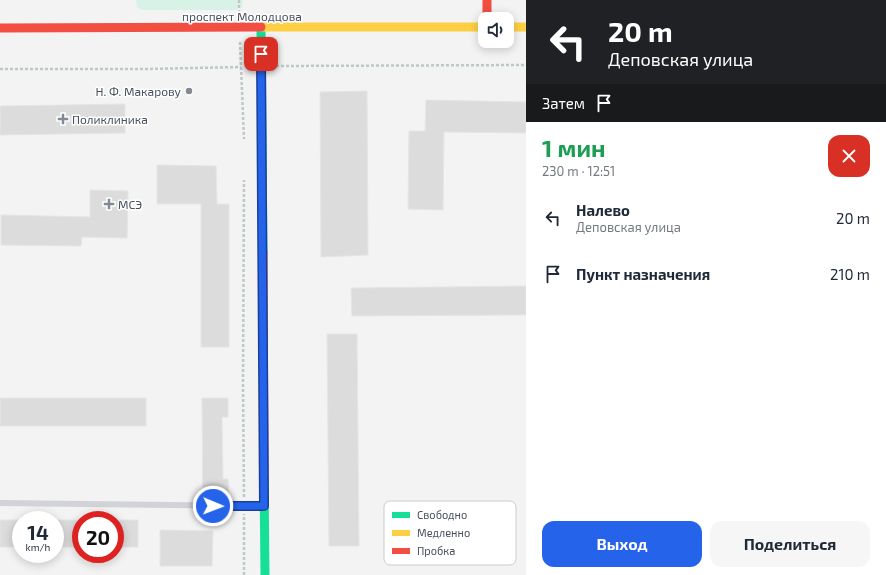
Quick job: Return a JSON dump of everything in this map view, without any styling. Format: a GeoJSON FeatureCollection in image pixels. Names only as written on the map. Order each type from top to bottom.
{"type":"FeatureCollection","features":[{"type":"Feature","properties":{"kind":"street"},"geometry":{"type":"LineString","coordinates":[[487,0],[487,12]]}},
{"type":"Feature","properties":{"kind":"street","name":"проспект Молодцова"},"geometry":{"type":"LineString","coordinates":[[0,28],[478,27]]}},
{"type":"Feature","properties":{"kind":"street"},"geometry":{"type":"LineString","coordinates":[[514,27],[526,27]]}},
{"type":"Feature","properties":{"kind":"street"},"geometry":{"type":"LineString","coordinates":[[261,28],[265,575]]}},
{"type":"Feature","properties":{"kind":"lane"},"geometry":{"type":"LineString","coordinates":[[0,503],[264,506]]}},
{"type":"Feature","properties":{"kind":"path"},"geometry":{"type":"LineString","coordinates":[[238,0],[244,144]]}},
{"type":"Feature","properties":{"kind":"path"},"geometry":{"type":"LineString","coordinates":[[0,69],[526,65]]}},
{"type":"Feature","properties":{"kind":"path"},"geometry":{"type":"LineString","coordinates":[[244,175],[244,575]]}},
{"type":"Feature","properties":{"kind":"green space"},"geometry":{"type":"Polygon","coordinates":[[[136,0],[243,0],[242,7],[235,10],[142,10],[137,7],[136,0]]]}},
{"type":"Feature","properties":{"kind":"building"},"geometry":{"type":"Polygon","coordinates":[[[367,91],[368,255],[321,257],[320,92],[367,91]]]}},
{"type":"Feature","properties":{"kind":"building"},"geometry":{"type":"Polygon","coordinates":[[[426,100],[526,102],[526,133],[444,132],[443,210],[408,209],[409,131],[425,131],[426,100]]]}},
{"type":"Feature","properties":{"kind":"building","name":"Поликлиника"},"geometry":{"type":"Polygon","coordinates":[[[125,104],[125,133],[0,135],[0,106],[125,104]]]}},
{"type":"Feature","properties":{"kind":"building"},"geometry":{"type":"Polygon","coordinates":[[[157,165],[216,166],[217,204],[229,204],[229,347],[201,347],[201,204],[157,204],[157,165]]]}},
{"type":"Feature","properties":{"kind":"building"},"geometry":{"type":"Polygon","coordinates":[[[90,190],[128,191],[127,238],[82,237],[81,246],[1,245],[1,215],[90,217],[90,190]]]}},
{"type":"Feature","properties":{"kind":"building"},"geometry":{"type":"Polygon","coordinates":[[[526,286],[526,315],[352,316],[351,288],[526,286]]]}},
{"type":"Feature","properties":{"kind":"building"},"geometry":{"type":"Polygon","coordinates":[[[327,334],[357,334],[359,546],[329,546],[327,334]]]}},
{"type":"Feature","properties":{"kind":"building"},"geometry":{"type":"Polygon","coordinates":[[[0,398],[146,398],[146,426],[0,426],[0,398]]]}},
{"type":"Feature","properties":{"kind":"building"},"geometry":{"type":"Polygon","coordinates":[[[202,398],[228,398],[228,417],[222,417],[223,479],[228,479],[229,500],[203,500],[202,398]]]}},
{"type":"Feature","properties":{"kind":"building"},"geometry":{"type":"Polygon","coordinates":[[[0,520],[12,520],[12,547],[0,547],[0,520]]]}},
{"type":"Feature","properties":{"kind":"building"},"geometry":{"type":"Polygon","coordinates":[[[64,520],[72,520],[72,547],[64,547],[64,520]]]}},
{"type":"Feature","properties":{"kind":"building"},"geometry":{"type":"Polygon","coordinates":[[[124,520],[138,520],[138,547],[124,547],[124,520]]]}},
{"type":"Feature","properties":{"kind":"building"},"geometry":{"type":"Polygon","coordinates":[[[160,530],[213,531],[212,566],[160,566],[160,530]]]}},
{"type":"Feature","properties":{"kind":"traffic: fast"},"geometry":{"type":"LineString","coordinates":[[261,28],[263,252]]}},
{"type":"Feature","properties":{"kind":"traffic: fast"},"geometry":{"type":"LineString","coordinates":[[264,478],[265,575]]}},
{"type":"Feature","properties":{"kind":"traffic: slow"},"geometry":{"type":"LineString","coordinates":[[261,27],[478,27]]}},
{"type":"Feature","properties":{"kind":"traffic: slow"},"geometry":{"type":"LineString","coordinates":[[514,27],[526,27]]}},
{"type":"Feature","properties":{"kind":"traffic: jam"},"geometry":{"type":"LineString","coordinates":[[487,0],[487,12]]}},
{"type":"Feature","properties":{"kind":"traffic: jam"},"geometry":{"type":"LineString","coordinates":[[0,28],[261,27]]}},
{"type":"Feature","properties":{"kind":"traffic: jam"},"geometry":{"type":"LineString","coordinates":[[263,252],[264,478]]}},
{"type":"Feature","properties":{"kind":"place","name":"Н. Ф. Макарову"},"geometry":{"type":"Point","coordinates":[189,91]}},
{"type":"Feature","properties":{"kind":"place","name":"Поликлиника"},"geometry":{"type":"Point","coordinates":[63,119]}},
{"type":"Feature","properties":{"kind":"place","name":"МСЭ"},"geometry":{"type":"Point","coordinates":[109,204]}},
{"type":"Feature","properties":{"kind":"route"},"geometry":{"type":"LineString","coordinates":[[213,506],[264,506],[261,54]]}}]}
